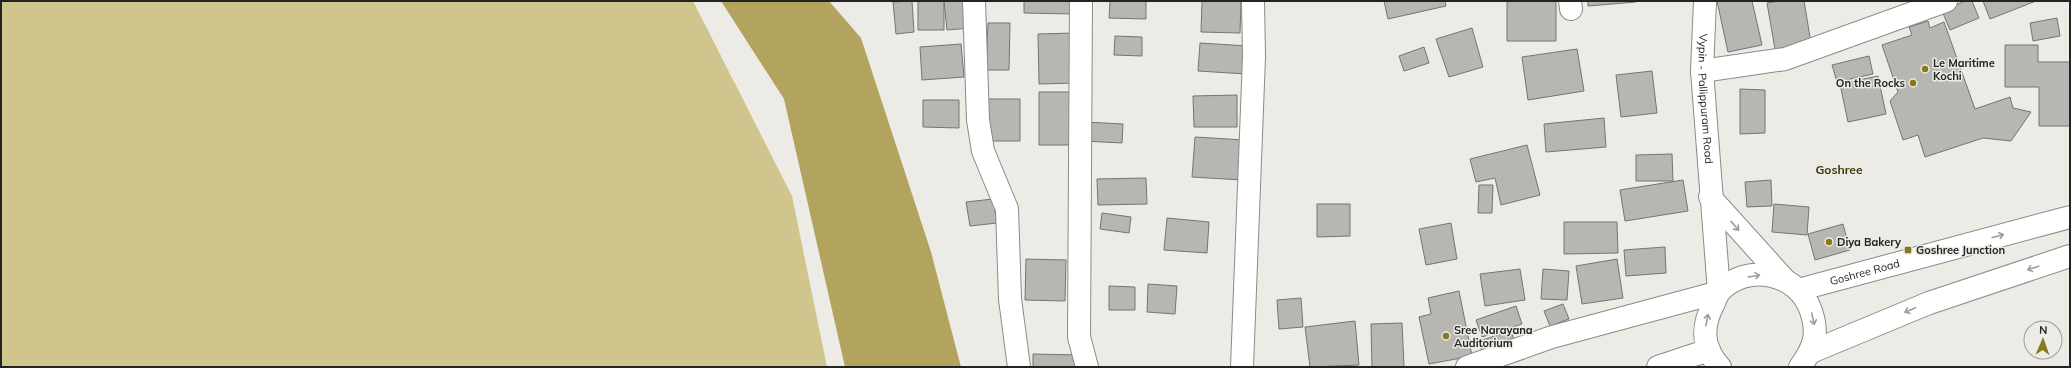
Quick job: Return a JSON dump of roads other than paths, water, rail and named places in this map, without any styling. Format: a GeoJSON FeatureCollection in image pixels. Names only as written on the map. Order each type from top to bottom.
{"type":"FeatureCollection","features":[{"type":"Feature","properties":{"kind":"main road"},"geometry":{"type":"LineString","coordinates":[[974,1],[978,120],[983,151],[1008,209],[1010,299],[1019,367]]}},
{"type":"Feature","properties":{"kind":"main road"},"geometry":{"type":"LineString","coordinates":[[1081,1],[1079,337],[1087,367]]}},
{"type":"Feature","properties":{"kind":"main road"},"geometry":{"type":"LineString","coordinates":[[1242,367],[1254,57],[1254,1]]}},
{"type":"Feature","properties":{"kind":"main road","name":"Vypin - Pallippuram Road"},"geometry":{"type":"LineString","coordinates":[[1705,1],[1702,71],[1710,197],[1719,292]]}},
{"type":"Feature","properties":{"kind":"main road"},"geometry":{"type":"LineString","coordinates":[[1702,71],[1785,59],[1946,1]]}},
{"type":"Feature","properties":{"kind":"main road"},"geometry":{"type":"LineString","coordinates":[[1710,197],[1809,304],[1814,320],[1815,337],[1805,359]]}},
{"type":"Feature","properties":{"kind":"main road","name":"Goshree Road"},"geometry":{"type":"LineString","coordinates":[[1791,284],[2070,217]]}},
{"type":"Feature","properties":{"kind":"main road"},"geometry":{"type":"LineString","coordinates":[[1805,359],[1929,303],[2070,256]]}},
{"type":"Feature","properties":{"kind":"main road"},"geometry":{"type":"LineString","coordinates":[[1467,367],[1552,337],[1719,292],[1733,282],[1750,276],[1766,274],[1791,284]]}},
{"type":"Feature","properties":{"kind":"main road"},"geometry":{"type":"LineString","coordinates":[[1658,367],[1716,363],[1705,335],[1706,318],[1719,292]]}},
{"type":"Feature","properties":{"kind":"place","name":"Le Maritime Kochi"},"geometry":{"type":"Point","coordinates":[1925,69]}},
{"type":"Feature","properties":{"kind":"place","name":"On the Rocks"},"geometry":{"type":"Point","coordinates":[1913,83]}},
{"type":"Feature","properties":{"kind":"place","name":"Diya Bakery"},"geometry":{"type":"Point","coordinates":[1829,242]}},
{"type":"Feature","properties":{"kind":"place","name":"Goshree Junction"},"geometry":{"type":"Point","coordinates":[1908,250]}},
{"type":"Feature","properties":{"kind":"place","name":"Sree Narayana Auditorium"},"geometry":{"type":"Point","coordinates":[1446,336]}},
{"type":"Feature","properties":{"kind":"district","name":"Goshree"},"geometry":{"type":"Point","coordinates":[1839,169]}}]}
